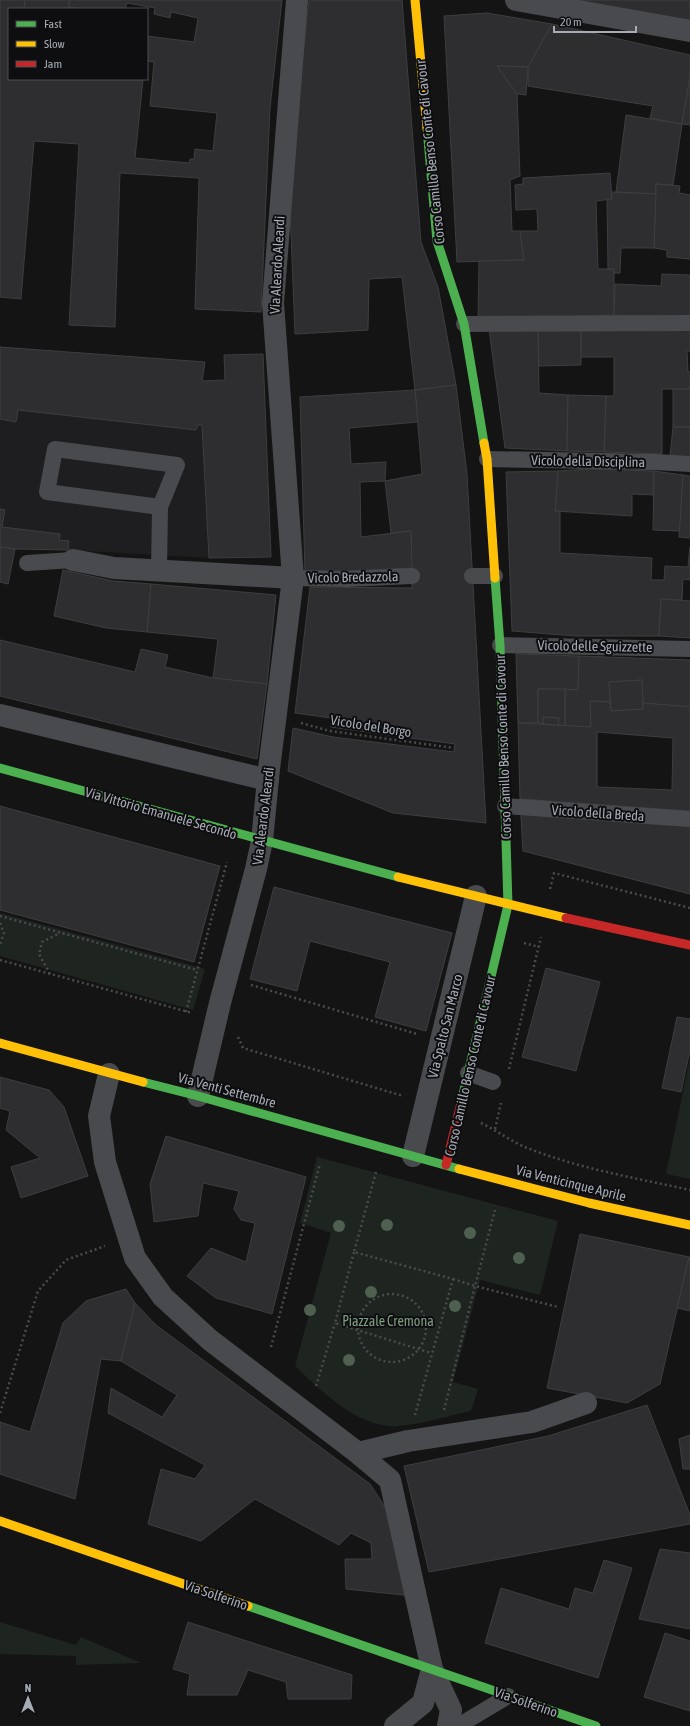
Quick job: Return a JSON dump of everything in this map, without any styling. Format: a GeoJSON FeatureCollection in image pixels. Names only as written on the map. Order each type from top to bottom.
{"type":"FeatureCollection","features":[{"type":"Feature","properties":{"kind":"street","name":"Via Aleardo Aleardi"},"geometry":{"type":"LineString","coordinates":[[198,1096],[220,1003],[256,869],[262,841],[293,578],[273,303],[297,0]]}},
{"type":"Feature","properties":{"kind":"street","name":"Corso Camillo Benso Conte di Cavour"},"geometry":{"type":"LineString","coordinates":[[415,0],[437,241],[464,324],[487,459],[500,645],[508,905],[446,1165]]}},
{"type":"Feature","properties":{"kind":"street"},"geometry":{"type":"LineString","coordinates":[[516,0],[690,31]]}},
{"type":"Feature","properties":{"kind":"street"},"geometry":{"type":"LineString","coordinates":[[73,560],[149,575],[293,578]]}},
{"type":"Feature","properties":{"kind":"street"},"geometry":{"type":"LineString","coordinates":[[0,715],[268,780]]}},
{"type":"Feature","properties":{"kind":"street","name":"Via Vittorio Emanuele Secondo"},"geometry":{"type":"LineString","coordinates":[[0,768],[262,841],[508,905]]}},
{"type":"Feature","properties":{"kind":"street","name":"Via Spalto San Marco"},"geometry":{"type":"LineString","coordinates":[[413,1156],[476,896]]}},
{"type":"Feature","properties":{"kind":"street"},"geometry":{"type":"LineString","coordinates":[[508,905],[690,945]]}},
{"type":"Feature","properties":{"kind":"street","name":"Via Venti Settembre"},"geometry":{"type":"LineString","coordinates":[[0,1043],[446,1165]]}},
{"type":"Feature","properties":{"kind":"street"},"geometry":{"type":"LineString","coordinates":[[109,1074],[99,1116],[105,1162],[135,1258],[163,1298],[210,1340],[358,1453],[390,1480],[432,1669],[450,1710],[448,1726]]}},
{"type":"Feature","properties":{"kind":"street","name":"Via Venticinque Aprile"},"geometry":{"type":"LineString","coordinates":[[446,1165],[589,1203],[690,1225]]}},
{"type":"Feature","properties":{"kind":"street"},"geometry":{"type":"LineString","coordinates":[[358,1453],[408,1441],[532,1422],[586,1404]]}},
{"type":"Feature","properties":{"kind":"street","name":"Via Solferino"},"geometry":{"type":"LineString","coordinates":[[0,1521],[596,1726]]}},
{"type":"Feature","properties":{"kind":"street"},"geometry":{"type":"LineString","coordinates":[[395,1726],[423,1703],[432,1669]]}},
{"type":"Feature","properties":{"kind":"lane"},"geometry":{"type":"LineString","coordinates":[[464,324],[690,323]]}},
{"type":"Feature","properties":{"kind":"lane"},"geometry":{"type":"LineString","coordinates":[[149,575],[160,507],[177,465],[55,449],[47,492],[160,507]]}},
{"type":"Feature","properties":{"kind":"lane","name":"Vicolo della Disciplina"},"geometry":{"type":"LineString","coordinates":[[487,459],[690,464]]}},
{"type":"Feature","properties":{"kind":"lane"},"geometry":{"type":"LineString","coordinates":[[27,563],[73,560]]}},
{"type":"Feature","properties":{"kind":"lane","name":"Vicolo Bredazzola"},"geometry":{"type":"LineString","coordinates":[[293,578],[346,579],[412,576]]}},
{"type":"Feature","properties":{"kind":"lane"},"geometry":{"type":"LineString","coordinates":[[472,576],[495,576]]}},
{"type":"Feature","properties":{"kind":"lane","name":"Vicolo delle Sguizzette"},"geometry":{"type":"LineString","coordinates":[[500,645],[690,649]]}},
{"type":"Feature","properties":{"kind":"lane","name":"Vicolo della Breda"},"geometry":{"type":"LineString","coordinates":[[505,806],[690,819]]}},
{"type":"Feature","properties":{"kind":"lane"},"geometry":{"type":"LineString","coordinates":[[468,1073],[500,1079]]}},
{"type":"Feature","properties":{"kind":"lane"},"geometry":{"type":"LineString","coordinates":[[458,1726],[508,1696]]}},
{"type":"Feature","properties":{"kind":"path","name":"Vicolo del Borgo"},"geometry":{"type":"LineString","coordinates":[[294,721],[330,731],[454,748]]}},
{"type":"Feature","properties":{"kind":"path"},"geometry":{"type":"LineString","coordinates":[[186,1012],[227,862]]}},
{"type":"Feature","properties":{"kind":"path"},"geometry":{"type":"LineString","coordinates":[[554,873],[690,908]]}},
{"type":"Feature","properties":{"kind":"path"},"geometry":{"type":"LineString","coordinates":[[0,916],[197,970]]}},
{"type":"Feature","properties":{"kind":"path"},"geometry":{"type":"LineString","coordinates":[[0,923],[4,933],[0,944]]}},
{"type":"Feature","properties":{"kind":"path"},"geometry":{"type":"LineString","coordinates":[[50,974],[39,954],[42,942],[61,933]]}},
{"type":"Feature","properties":{"kind":"path"},"geometry":{"type":"LineString","coordinates":[[500,1079],[539,947]]}},
{"type":"Feature","properties":{"kind":"path"},"geometry":{"type":"LineString","coordinates":[[0,960],[192,1013]]}},
{"type":"Feature","properties":{"kind":"path"},"geometry":{"type":"LineString","coordinates":[[250,984],[420,1035]]}},
{"type":"Feature","properties":{"kind":"path"},"geometry":{"type":"LineString","coordinates":[[237,1036],[243,1048],[404,1097]]}},
{"type":"Feature","properties":{"kind":"path"},"geometry":{"type":"LineString","coordinates":[[495,1129],[502,1099]]}},
{"type":"Feature","properties":{"kind":"path"},"geometry":{"type":"LineString","coordinates":[[480,1123],[495,1129],[528,1149],[586,1167],[690,1190]]}},
{"type":"Feature","properties":{"kind":"path"},"geometry":{"type":"LineString","coordinates":[[271,1347],[320,1164]]}},
{"type":"Feature","properties":{"kind":"path"},"geometry":{"type":"LineString","coordinates":[[316,1386],[335,1323],[376,1172]]}},
{"type":"Feature","properties":{"kind":"path"},"geometry":{"type":"LineString","coordinates":[[442,1418],[495,1210]]}},
{"type":"Feature","properties":{"kind":"path"},"geometry":{"type":"LineString","coordinates":[[0,1413],[38,1291],[66,1260],[108,1245]]}},
{"type":"Feature","properties":{"kind":"path"},"geometry":{"type":"LineString","coordinates":[[354,1252],[475,1286],[558,1306]]}},
{"type":"Feature","properties":{"kind":"path"},"geometry":{"type":"LineString","coordinates":[[408,1441],[431,1353],[453,1279]]}},
{"type":"Feature","properties":{"kind":"path"},"geometry":{"type":"LineString","coordinates":[[386,1294],[397,1294],[413,1302],[424,1315],[426,1326],[425,1338],[420,1348],[412,1356],[401,1361],[389,1363],[378,1360],[369,1354],[362,1346],[357,1324],[360,1314],[366,1304],[375,1298],[386,1294]]}},
{"type":"Feature","properties":{"kind":"path"},"geometry":{"type":"LineString","coordinates":[[335,1323],[420,1348],[431,1353]]}},
{"type":"Feature","properties":{"kind":"shaded area"},"geometry":{"type":"Polygon","coordinates":[[[0,347],[205,362],[203,381],[225,380],[224,355],[263,354],[271,557],[209,558],[68,550],[15,549],[0,547],[0,347]]]}},
{"type":"Feature","properties":{"kind":"green space"},"geometry":{"type":"Polygon","coordinates":[[[0,913],[205,969],[193,1010],[0,956],[0,913]]]}},
{"type":"Feature","properties":{"kind":"green space"},"geometry":{"type":"Polygon","coordinates":[[[690,1058],[690,1179],[666,1174],[690,1058]]]}},
{"type":"Feature","properties":{"kind":"green space","name":"Piazzale Cremona"},"geometry":{"type":"Polygon","coordinates":[[[317,1157],[558,1221],[540,1295],[480,1280],[453,1382],[478,1389],[471,1411],[417,1424],[384,1426],[370,1422],[342,1406],[316,1386],[295,1366],[331,1233],[300,1223],[317,1157]]]}},
{"type":"Feature","properties":{"kind":"green space"},"geometry":{"type":"Polygon","coordinates":[[[0,1622],[76,1645],[81,1637],[141,1663],[76,1665],[76,1656],[0,1654],[0,1622]]]}},
{"type":"Feature","properties":{"kind":"building"},"geometry":{"type":"Polygon","coordinates":[[[0,0],[25,0],[24,8],[8,8],[8,80],[143,80],[135,158],[189,163],[190,159],[194,159],[195,149],[213,151],[217,113],[150,106],[154,62],[148,61],[148,36],[194,42],[198,18],[171,12],[170,18],[154,14],[155,8],[127,3],[125,8],[74,8],[68,7],[70,0],[282,0],[270,108],[261,312],[195,309],[199,178],[120,173],[115,327],[69,325],[79,144],[34,141],[21,299],[0,297],[0,0]]]}},
{"type":"Feature","properties":{"kind":"building"},"geometry":{"type":"Polygon","coordinates":[[[25,0],[70,0],[68,7],[74,8],[24,8],[25,0]]]}},
{"type":"Feature","properties":{"kind":"building"},"geometry":{"type":"Polygon","coordinates":[[[309,0],[402,0],[421,242],[438,287],[456,385],[415,390],[402,277],[369,279],[368,330],[295,334],[289,182],[309,0]]]}},
{"type":"Feature","properties":{"kind":"building"},"geometry":{"type":"Polygon","coordinates":[[[569,0],[690,0],[690,23],[569,0]]]}},
{"type":"Feature","properties":{"kind":"building"},"geometry":{"type":"Polygon","coordinates":[[[487,13],[552,24],[528,67],[497,66],[517,94],[520,176],[510,180],[512,231],[520,231],[524,260],[457,262],[444,16],[487,13]]]}},
{"type":"Feature","properties":{"kind":"building"},"geometry":{"type":"Polygon","coordinates":[[[552,24],[690,55],[690,77],[682,124],[650,118],[653,106],[528,86],[528,67],[552,24]]]}},
{"type":"Feature","properties":{"kind":"building"},"geometry":{"type":"Polygon","coordinates":[[[497,66],[528,67],[526,95],[517,94],[497,66]]]}},
{"type":"Feature","properties":{"kind":"building"},"geometry":{"type":"Polygon","coordinates":[[[690,77],[690,125],[682,124],[690,77]]]}},
{"type":"Feature","properties":{"kind":"building"},"geometry":{"type":"Polygon","coordinates":[[[626,115],[682,124],[673,185],[656,184],[656,194],[616,192],[626,115]]]}},
{"type":"Feature","properties":{"kind":"building"},"geometry":{"type":"Polygon","coordinates":[[[610,173],[612,199],[596,201],[598,269],[614,269],[614,315],[478,320],[479,261],[524,260],[520,231],[538,231],[537,209],[516,210],[515,185],[523,184],[523,178],[610,173]]]}},
{"type":"Feature","properties":{"kind":"building"},"geometry":{"type":"Polygon","coordinates":[[[656,184],[680,186],[679,193],[690,195],[690,259],[667,257],[667,250],[654,248],[656,184]]]}},
{"type":"Feature","properties":{"kind":"building"},"geometry":{"type":"Polygon","coordinates":[[[611,192],[656,194],[654,248],[621,248],[620,273],[614,273],[614,269],[608,269],[607,199],[612,199],[611,192]]]}},
{"type":"Feature","properties":{"kind":"building"},"geometry":{"type":"Polygon","coordinates":[[[662,274],[690,275],[690,318],[614,315],[615,284],[661,286],[662,274]]]}},
{"type":"Feature","properties":{"kind":"building"},"geometry":{"type":"Polygon","coordinates":[[[690,328],[690,351],[687,351],[688,372],[690,372],[690,389],[662,389],[662,454],[604,452],[606,396],[614,396],[614,357],[581,357],[581,329],[690,328]]]}},
{"type":"Feature","properties":{"kind":"building"},"geometry":{"type":"Polygon","coordinates":[[[489,329],[538,329],[539,393],[568,395],[567,451],[505,448],[489,329]]]}},
{"type":"Feature","properties":{"kind":"building"},"geometry":{"type":"Polygon","coordinates":[[[538,329],[581,329],[581,365],[539,366],[538,329]]]}},
{"type":"Feature","properties":{"kind":"building"},"geometry":{"type":"Polygon","coordinates":[[[0,347],[205,362],[202,381],[225,380],[224,355],[263,354],[271,557],[209,558],[202,425],[198,425],[196,430],[18,410],[16,422],[0,419],[0,347]]]}},
{"type":"Feature","properties":{"kind":"building"},"geometry":{"type":"Polygon","coordinates":[[[456,385],[467,474],[486,823],[393,813],[288,771],[293,728],[333,737],[454,752],[455,744],[331,727],[331,718],[295,713],[310,587],[412,588],[411,531],[391,533],[385,481],[422,474],[415,390],[456,385]]]}},
{"type":"Feature","properties":{"kind":"building"},"geometry":{"type":"Polygon","coordinates":[[[673,389],[690,389],[690,427],[673,427],[673,389]]]}},
{"type":"Feature","properties":{"kind":"building"},"geometry":{"type":"Polygon","coordinates":[[[415,390],[418,422],[349,428],[351,464],[386,462],[385,481],[360,482],[361,537],[411,531],[412,568],[305,573],[300,397],[415,390]]]}},
{"type":"Feature","properties":{"kind":"building"},"geometry":{"type":"Polygon","coordinates":[[[568,395],[606,396],[604,452],[567,451],[568,395]]]}},
{"type":"Feature","properties":{"kind":"building"},"geometry":{"type":"Polygon","coordinates":[[[673,427],[690,427],[690,458],[670,456],[673,427]]]}},
{"type":"Feature","properties":{"kind":"building"},"geometry":{"type":"Polygon","coordinates":[[[591,469],[654,471],[653,495],[632,494],[632,516],[555,511],[558,471],[591,469]]]}},
{"type":"Feature","properties":{"kind":"building"},"geometry":{"type":"Polygon","coordinates":[[[558,471],[555,511],[560,511],[560,553],[652,558],[651,580],[664,580],[665,566],[688,567],[690,547],[690,580],[683,579],[682,600],[661,599],[659,636],[576,636],[512,631],[506,472],[558,471]]]}},
{"type":"Feature","properties":{"kind":"building"},"geometry":{"type":"Polygon","coordinates":[[[654,471],[683,475],[680,531],[653,530],[654,471]]]}},
{"type":"Feature","properties":{"kind":"building"},"geometry":{"type":"Polygon","coordinates":[[[683,475],[690,476],[690,538],[679,537],[683,475]]]}},
{"type":"Feature","properties":{"kind":"building"},"geometry":{"type":"Polygon","coordinates":[[[0,509],[5,510],[2,527],[60,534],[59,540],[69,541],[68,550],[15,549],[0,547],[0,509]]]}},
{"type":"Feature","properties":{"kind":"building"},"geometry":{"type":"Polygon","coordinates":[[[0,547],[15,549],[8,584],[0,582],[0,547]]]}},
{"type":"Feature","properties":{"kind":"building"},"geometry":{"type":"Polygon","coordinates":[[[63,570],[113,581],[151,584],[147,632],[106,628],[54,616],[63,570]]]}},
{"type":"Feature","properties":{"kind":"building"},"geometry":{"type":"Polygon","coordinates":[[[151,584],[276,595],[267,684],[213,678],[218,639],[147,632],[151,584]]]}},
{"type":"Feature","properties":{"kind":"building"},"geometry":{"type":"Polygon","coordinates":[[[661,599],[690,601],[690,638],[659,636],[661,599]]]}},
{"type":"Feature","properties":{"kind":"building"},"geometry":{"type":"Polygon","coordinates":[[[0,640],[135,672],[141,649],[168,655],[165,667],[213,678],[267,684],[257,759],[0,696],[0,640]]]}},
{"type":"Feature","properties":{"kind":"building"},"geometry":{"type":"Polygon","coordinates":[[[516,654],[579,656],[578,690],[538,689],[538,723],[518,723],[516,654]]]}},
{"type":"Feature","properties":{"kind":"building"},"geometry":{"type":"Polygon","coordinates":[[[579,656],[690,660],[690,707],[643,703],[642,680],[609,682],[610,702],[590,701],[591,727],[565,726],[565,689],[578,690],[579,656]]]}},
{"type":"Feature","properties":{"kind":"building"},"geometry":{"type":"Polygon","coordinates":[[[642,680],[643,709],[611,711],[609,682],[642,680]]]}},
{"type":"Feature","properties":{"kind":"building"},"geometry":{"type":"Polygon","coordinates":[[[538,689],[565,689],[565,726],[558,725],[559,718],[543,717],[543,724],[538,723],[538,689]]]}},
{"type":"Feature","properties":{"kind":"building"},"geometry":{"type":"Polygon","coordinates":[[[590,701],[610,702],[611,711],[643,709],[643,703],[690,707],[690,811],[520,799],[518,723],[591,727],[590,701]],[[597,732],[597,787],[672,790],[673,738],[597,732]]]}},
{"type":"Feature","properties":{"kind":"building"},"geometry":{"type":"Polygon","coordinates":[[[543,717],[559,718],[558,725],[543,724],[543,717]]]}},
{"type":"Feature","properties":{"kind":"building"},"geometry":{"type":"Polygon","coordinates":[[[520,799],[560,802],[558,817],[690,826],[690,894],[523,851],[520,799]]]}},
{"type":"Feature","properties":{"kind":"building"},"geometry":{"type":"Polygon","coordinates":[[[0,806],[220,866],[194,962],[0,910],[0,806]]]}},
{"type":"Feature","properties":{"kind":"building"},"geometry":{"type":"Polygon","coordinates":[[[274,887],[452,933],[426,1031],[375,1017],[390,962],[310,941],[297,991],[250,979],[274,887]]]}},
{"type":"Feature","properties":{"kind":"building"},"geometry":{"type":"Polygon","coordinates":[[[546,968],[600,982],[576,1071],[522,1057],[546,968]]]}},
{"type":"Feature","properties":{"kind":"building"},"geometry":{"type":"Polygon","coordinates":[[[677,1017],[690,1019],[690,1050],[681,1092],[662,1088],[677,1017]]]}},
{"type":"Feature","properties":{"kind":"building"},"geometry":{"type":"Polygon","coordinates":[[[0,1077],[49,1090],[64,1107],[88,1176],[21,1198],[11,1167],[40,1158],[6,1130],[10,1111],[0,1108],[0,1077]]]}},
{"type":"Feature","properties":{"kind":"building"},"geometry":{"type":"Polygon","coordinates":[[[166,1136],[306,1177],[272,1314],[216,1298],[187,1276],[211,1248],[246,1262],[255,1223],[241,1220],[234,1209],[239,1191],[203,1183],[198,1216],[154,1222],[150,1184],[166,1136]]]}},
{"type":"Feature","properties":{"kind":"building"},"geometry":{"type":"Polygon","coordinates":[[[580,1234],[689,1257],[660,1384],[627,1403],[547,1388],[580,1234]]]}},
{"type":"Feature","properties":{"kind":"building"},"geometry":{"type":"Polygon","coordinates":[[[690,1257],[690,1311],[677,1308],[690,1257]]]}},
{"type":"Feature","properties":{"kind":"building"},"geometry":{"type":"Polygon","coordinates":[[[126,1289],[135,1303],[121,1361],[101,1359],[75,1499],[0,1474],[0,1422],[30,1432],[63,1323],[86,1301],[126,1289]]]}},
{"type":"Feature","properties":{"kind":"building"},"geometry":{"type":"Polygon","coordinates":[[[135,1303],[156,1325],[370,1484],[395,1522],[413,1596],[346,1589],[345,1559],[372,1559],[371,1543],[351,1533],[339,1545],[255,1499],[201,1541],[148,1524],[161,1469],[195,1479],[205,1465],[108,1413],[111,1388],[162,1417],[177,1395],[121,1361],[135,1303]]]}},
{"type":"Feature","properties":{"kind":"building"},"geometry":{"type":"Polygon","coordinates":[[[647,1405],[690,1515],[690,1524],[429,1572],[404,1466],[548,1436],[647,1405]]]}},
{"type":"Feature","properties":{"kind":"building"},"geometry":{"type":"Polygon","coordinates":[[[690,1435],[690,1469],[683,1469],[679,1439],[690,1435]]]}},
{"type":"Feature","properties":{"kind":"building"},"geometry":{"type":"Polygon","coordinates":[[[660,1549],[690,1553],[690,1629],[639,1619],[660,1549]]]}},
{"type":"Feature","properties":{"kind":"building"},"geometry":{"type":"Polygon","coordinates":[[[604,1560],[632,1568],[598,1678],[485,1643],[501,1588],[569,1609],[575,1588],[593,1593],[604,1560]]]}},
{"type":"Feature","properties":{"kind":"building"},"geometry":{"type":"Polygon","coordinates":[[[188,1622],[352,1675],[351,1699],[288,1699],[286,1682],[248,1670],[237,1695],[187,1695],[190,1674],[173,1669],[188,1622]]]}},
{"type":"Feature","properties":{"kind":"building"},"geometry":{"type":"Polygon","coordinates":[[[665,1633],[690,1641],[690,1711],[644,1697],[665,1633]]]}},
{"type":"Feature","properties":{"kind":"traffic: fast"},"geometry":{"type":"LineString","coordinates":[[427,128],[437,241],[464,324],[484,443]]}},
{"type":"Feature","properties":{"kind":"traffic: fast"},"geometry":{"type":"LineString","coordinates":[[461,1103],[508,905],[500,645],[495,578]]}},
{"type":"Feature","properties":{"kind":"traffic: fast"},"geometry":{"type":"LineString","coordinates":[[0,768],[398,877]]}},
{"type":"Feature","properties":{"kind":"traffic: fast"},"geometry":{"type":"LineString","coordinates":[[143,1082],[459,1169]]}},
{"type":"Feature","properties":{"kind":"traffic: fast"},"geometry":{"type":"LineString","coordinates":[[248,1606],[596,1726]]}},
{"type":"Feature","properties":{"kind":"traffic: slow"},"geometry":{"type":"LineString","coordinates":[[415,0],[427,128]]}},
{"type":"Feature","properties":{"kind":"traffic: slow"},"geometry":{"type":"LineString","coordinates":[[484,443],[487,459],[495,578]]}},
{"type":"Feature","properties":{"kind":"traffic: slow"},"geometry":{"type":"LineString","coordinates":[[398,877],[566,918]]}},
{"type":"Feature","properties":{"kind":"traffic: slow"},"geometry":{"type":"LineString","coordinates":[[0,1043],[143,1082]]}},
{"type":"Feature","properties":{"kind":"traffic: slow"},"geometry":{"type":"LineString","coordinates":[[459,1169],[589,1203],[690,1225]]}},
{"type":"Feature","properties":{"kind":"traffic: slow"},"geometry":{"type":"LineString","coordinates":[[0,1521],[248,1606]]}},
{"type":"Feature","properties":{"kind":"traffic: jam"},"geometry":{"type":"LineString","coordinates":[[566,918],[690,945]]}},
{"type":"Feature","properties":{"kind":"traffic: jam"},"geometry":{"type":"LineString","coordinates":[[446,1165],[461,1103]]}}]}
